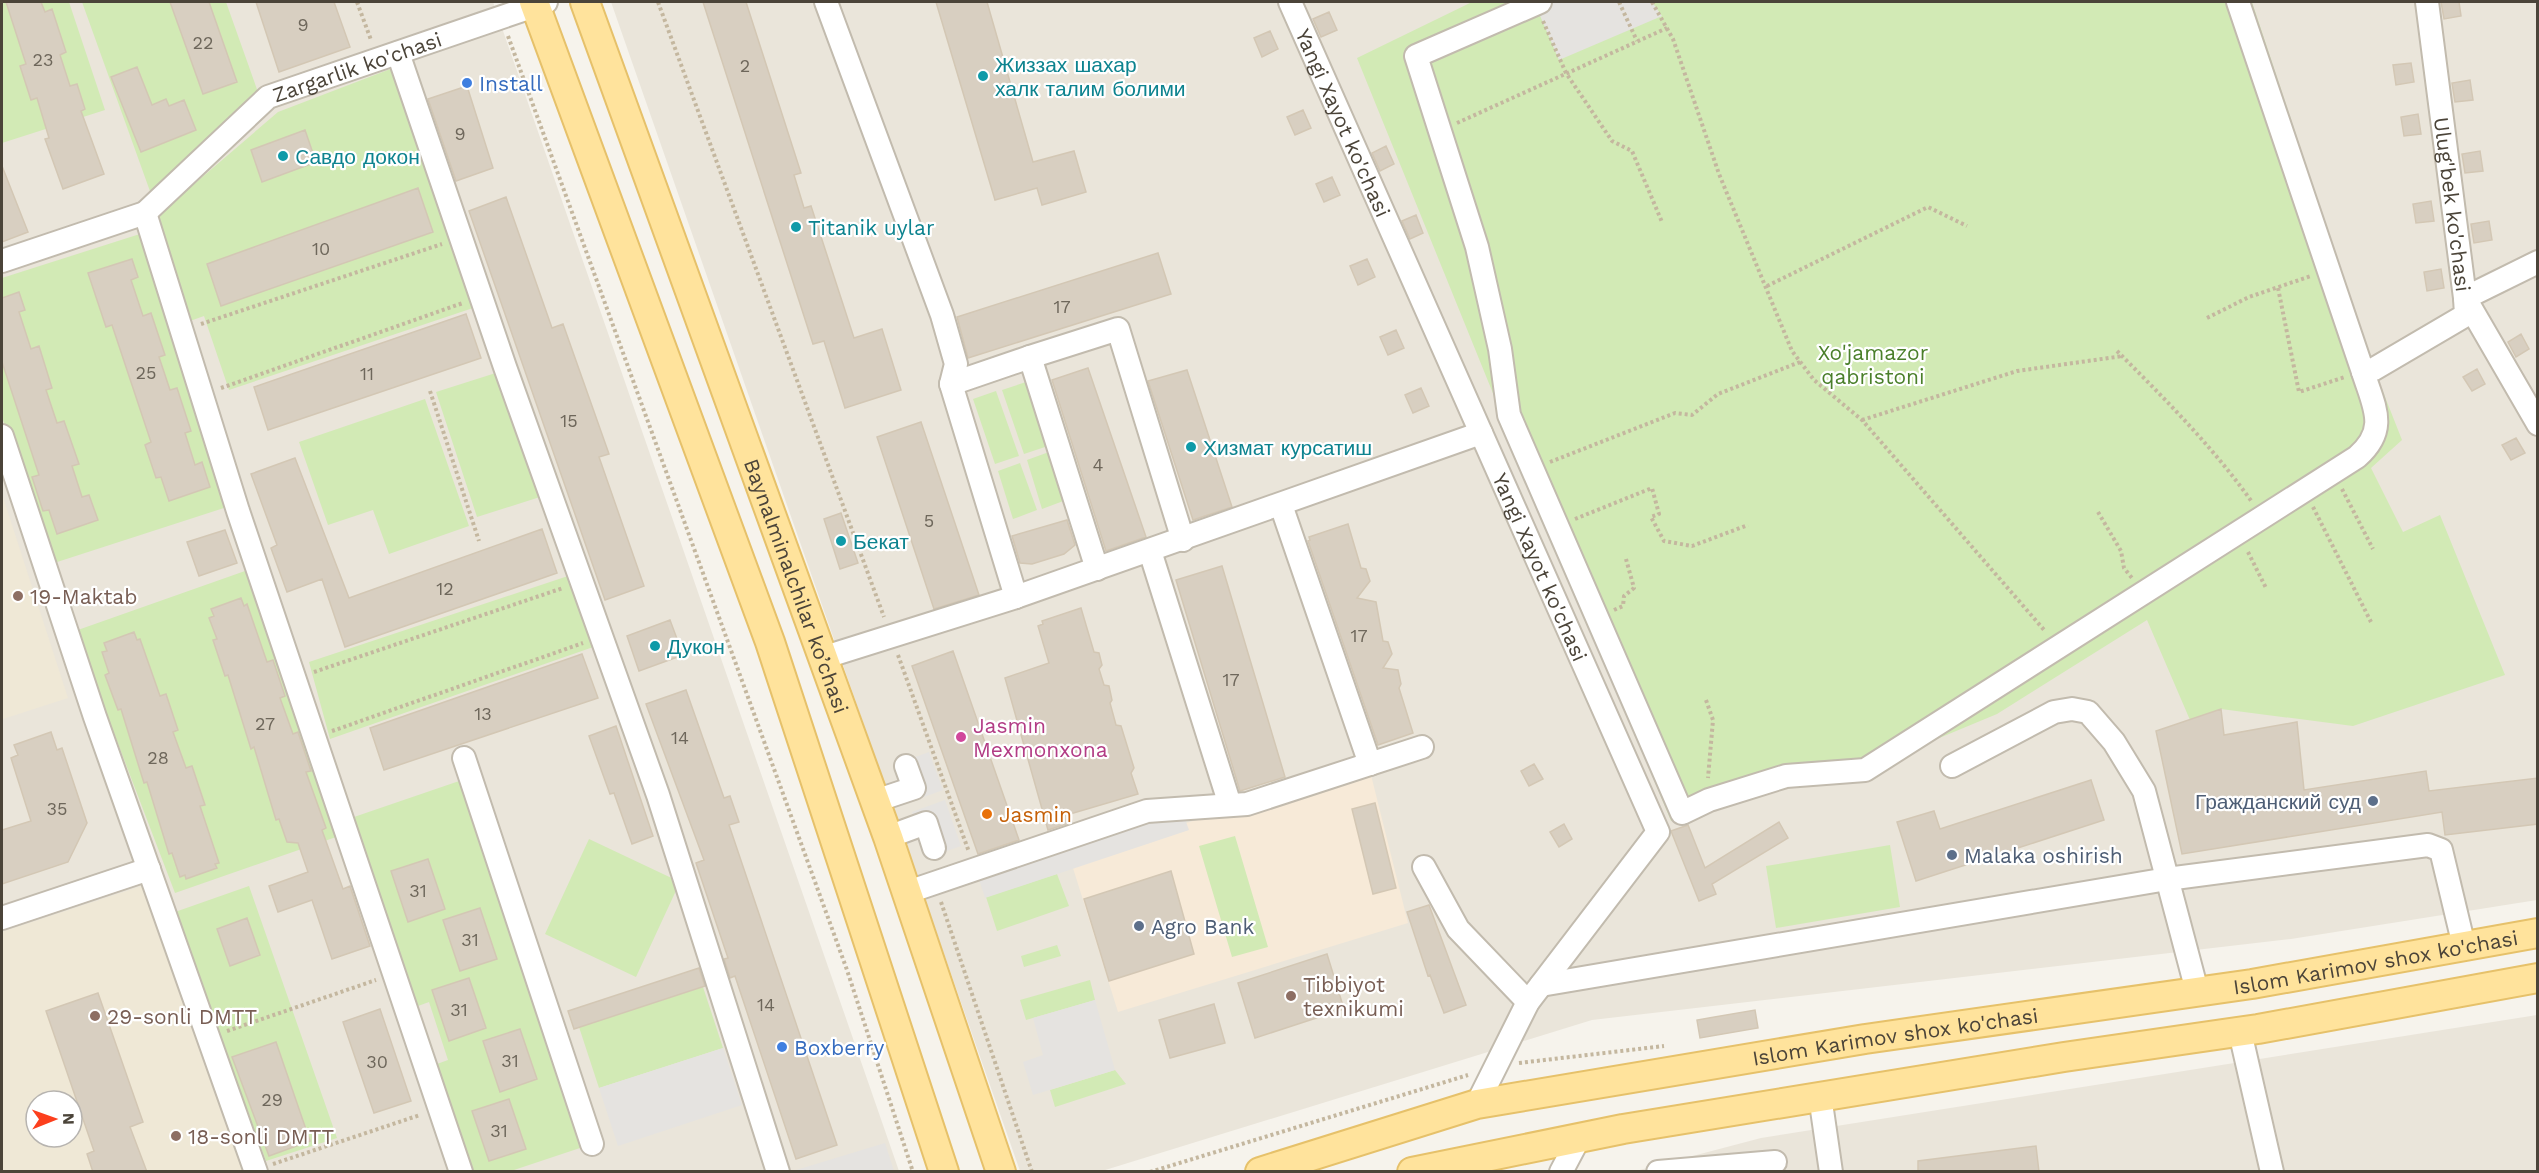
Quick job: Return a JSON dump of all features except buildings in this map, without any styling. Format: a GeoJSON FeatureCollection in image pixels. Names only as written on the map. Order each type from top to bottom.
{"type":"FeatureCollection","features":[{"type":"Feature","properties":{"kind":"main road","name":"Baynalminalchilar ko’chasi"},"geometry":{"type":"LineString","coordinates":[[585,2],[908,892],[1001,1172]]}},
{"type":"Feature","properties":{"kind":"main road","name":"Baynalminalchilar ko’chasi"},"geometry":{"type":"LineString","coordinates":[[538,3],[770,642],[944,1172]]}},
{"type":"Feature","properties":{"kind":"main road","name":"Islom Karimov shox ko'chasi"},"geometry":{"type":"LineString","coordinates":[[1260,1172],[1477,1104],[1865,1039],[2252,984],[2538,933]]}},
{"type":"Feature","properties":{"kind":"main road"},"geometry":{"type":"LineString","coordinates":[[1421,1170],[1579,1138],[1820,1096],[2064,1057],[2249,1031],[2538,978]]}},
{"type":"Feature","properties":{"kind":"main road"},"geometry":{"type":"LineString","coordinates":[[2249,1031],[2237,1013],[2237,998],[2246,987],[2252,984]]}},
{"type":"Feature","properties":{"kind":"main road"},"geometry":{"type":"LineString","coordinates":[[2058,1011],[2071,1014],[2082,1031],[2080,1044],[2064,1057]]}},
{"type":"Feature","properties":{"kind":"street"},"geometry":{"type":"LineString","coordinates":[[826,2],[942,315],[956,364],[951,384],[1016,597]]}},
{"type":"Feature","properties":{"kind":"street","name":"Yangi Xayot ko'chasi"},"geometry":{"type":"LineString","coordinates":[[1290,2],[1658,832],[1535,993],[1477,1104]]}},
{"type":"Feature","properties":{"kind":"street"},"geometry":{"type":"LineString","coordinates":[[1538,3],[1416,56],[1477,247],[1500,349],[1509,415],[1682,813],[1709,800],[1786,776],[1865,770],[2305,490],[2371,445],[2379,424],[2238,2]]}},
{"type":"Feature","properties":{"kind":"street","name":"Ulug'bek ko'chasi"},"geometry":{"type":"LineString","coordinates":[[2427,2],[2465,298],[2538,424]]}},
{"type":"Feature","properties":{"kind":"street","name":"Zargarlik ko'chasi"},"geometry":{"type":"LineString","coordinates":[[2,261],[146,213],[268,97],[502,18],[538,3]]}},
{"type":"Feature","properties":{"kind":"street"},"geometry":{"type":"LineString","coordinates":[[388,57],[460,238],[658,795],[778,1172]]}},
{"type":"Feature","properties":{"kind":"street"},"geometry":{"type":"LineString","coordinates":[[146,213],[202,394],[314,738],[461,1172]]}},
{"type":"Feature","properties":{"kind":"street"},"geometry":{"type":"LineString","coordinates":[[2363,372],[2374,369],[2466,315],[2465,298],[2538,262]]}},
{"type":"Feature","properties":{"kind":"street"},"geometry":{"type":"LineString","coordinates":[[951,384],[1118,329],[1183,540]]}},
{"type":"Feature","properties":{"kind":"street"},"geometry":{"type":"LineString","coordinates":[[1030,357],[1097,569]]}},
{"type":"Feature","properties":{"kind":"street"},"geometry":{"type":"LineString","coordinates":[[822,658],[1016,597],[1183,540],[1481,433]]}},
{"type":"Feature","properties":{"kind":"street"},"geometry":{"type":"LineString","coordinates":[[2,436],[95,717],[256,1171]]}},
{"type":"Feature","properties":{"kind":"street"},"geometry":{"type":"LineString","coordinates":[[1281,505],[1370,764]]}},
{"type":"Feature","properties":{"kind":"street"},"geometry":{"type":"LineString","coordinates":[[1150,551],[1230,805]]}},
{"type":"Feature","properties":{"kind":"street"},"geometry":{"type":"LineString","coordinates":[[1952,766],[2054,712],[2072,709],[2088,712],[2114,742],[2144,791],[2198,991]]}},
{"type":"Feature","properties":{"kind":"street"},"geometry":{"type":"LineString","coordinates":[[908,892],[1147,810],[1246,804],[1422,747]]}},
{"type":"Feature","properties":{"kind":"street"},"geometry":{"type":"LineString","coordinates":[[464,758],[592,1144]]}},
{"type":"Feature","properties":{"kind":"street"},"geometry":{"type":"LineString","coordinates":[[875,801],[914,788],[906,766]]}},
{"type":"Feature","properties":{"kind":"street"},"geometry":{"type":"LineString","coordinates":[[888,837],[926,824],[934,848]]}},
{"type":"Feature","properties":{"kind":"street"},"geometry":{"type":"LineString","coordinates":[[1424,867],[1458,929],[1535,993],[2167,879],[2428,845],[2440,850],[2464,946]]}},
{"type":"Feature","properties":{"kind":"street"},"geometry":{"type":"LineString","coordinates":[[2,918],[149,869]]}},
{"type":"Feature","properties":{"kind":"street"},"geometry":{"type":"LineString","coordinates":[[2249,1031],[2272,1172]]}},
{"type":"Feature","properties":{"kind":"street"},"geometry":{"type":"LineString","coordinates":[[1820,1096],[1831,1172]]}},
{"type":"Feature","properties":{"kind":"street"},"geometry":{"type":"LineString","coordinates":[[1561,1172],[1579,1138]]}},
{"type":"Feature","properties":{"kind":"street"},"geometry":{"type":"LineString","coordinates":[[1658,1172],[1775,1162]]}},
{"type":"Feature","properties":{"kind":"path"},"geometry":{"type":"LineString","coordinates":[[357,2],[388,57]]}},
{"type":"Feature","properties":{"kind":"path"},"geometry":{"type":"LineString","coordinates":[[658,2],[975,869]]}},
{"type":"Feature","properties":{"kind":"path"},"geometry":{"type":"LineString","coordinates":[[1619,2],[1638,40]]}},
{"type":"Feature","properties":{"kind":"path"},"geometry":{"type":"LineString","coordinates":[[1652,2],[1673,39],[1719,174],[1792,351],[1814,380],[1862,420],[2058,647]]}},
{"type":"Feature","properties":{"kind":"path"},"geometry":{"type":"LineString","coordinates":[[1538,3],[1566,73],[1612,141],[1632,151],[1662,222]]}},
{"type":"Feature","properties":{"kind":"path"},"geometry":{"type":"LineString","coordinates":[[502,18],[847,970],[913,1172]]}},
{"type":"Feature","properties":{"kind":"path"},"geometry":{"type":"LineString","coordinates":[[1440,131],[1667,28]]}},
{"type":"Feature","properties":{"kind":"path"},"geometry":{"type":"LineString","coordinates":[[1767,286],[1928,207],[1967,226]]}},
{"type":"Feature","properties":{"kind":"path"},"geometry":{"type":"LineString","coordinates":[[183,330],[460,238]]}},
{"type":"Feature","properties":{"kind":"path"},"geometry":{"type":"LineString","coordinates":[[2207,318],[2249,297],[2328,269]]}},
{"type":"Feature","properties":{"kind":"path"},"geometry":{"type":"LineString","coordinates":[[2278,288],[2299,392],[2363,372]]}},
{"type":"Feature","properties":{"kind":"path"},"geometry":{"type":"LineString","coordinates":[[202,394],[481,297]]}},
{"type":"Feature","properties":{"kind":"path"},"geometry":{"type":"LineString","coordinates":[[2117,351],[2194,428],[2227,467],[2262,517]]}},
{"type":"Feature","properties":{"kind":"path"},"geometry":{"type":"LineString","coordinates":[[1862,420],[2017,371],[2123,356]]}},
{"type":"Feature","properties":{"kind":"path"},"geometry":{"type":"LineString","coordinates":[[1532,469],[1675,413],[1692,416],[1718,394],[1800,362]]}},
{"type":"Feature","properties":{"kind":"path"},"geometry":{"type":"LineString","coordinates":[[430,392],[479,541]]}},
{"type":"Feature","properties":{"kind":"path"},"geometry":{"type":"LineString","coordinates":[[2333,472],[2373,549]]}},
{"type":"Feature","properties":{"kind":"path"},"geometry":{"type":"LineString","coordinates":[[1557,526],[1652,488],[1659,514],[1651,517],[1664,541],[1692,546],[1748,525]]}},
{"type":"Feature","properties":{"kind":"path"},"geometry":{"type":"LineString","coordinates":[[2305,490],[2372,621]]}},
{"type":"Feature","properties":{"kind":"path"},"geometry":{"type":"LineString","coordinates":[[2098,512],[2121,551],[2124,568],[2144,593]]}},
{"type":"Feature","properties":{"kind":"path"},"geometry":{"type":"LineString","coordinates":[[2248,552],[2266,588]]}},
{"type":"Feature","properties":{"kind":"path"},"geometry":{"type":"LineString","coordinates":[[1597,617],[1623,606],[1624,596],[1634,588],[1626,559]]}},
{"type":"Feature","properties":{"kind":"path"},"geometry":{"type":"LineString","coordinates":[[295,678],[581,582]]}},
{"type":"Feature","properties":{"kind":"path"},"geometry":{"type":"LineString","coordinates":[[314,738],[601,637]]}},
{"type":"Feature","properties":{"kind":"path"},"geometry":{"type":"LineString","coordinates":[[1706,700],[1713,720],[1708,775],[1709,800]]}},
{"type":"Feature","properties":{"kind":"path"},"geometry":{"type":"LineString","coordinates":[[934,883],[1032,1172]]}},
{"type":"Feature","properties":{"kind":"path"},"geometry":{"type":"LineString","coordinates":[[208,1038],[394,974]]}},
{"type":"Feature","properties":{"kind":"path"},"geometry":{"type":"LineString","coordinates":[[256,1171],[441,1109]]}},
{"type":"Feature","properties":{"kind":"shaded area"},"geometry":{"type":"Polygon","coordinates":[[[2,2],[493,2],[899,1171],[2,1172],[2,2]]]}},
{"type":"Feature","properties":{"kind":"shaded area"},"geometry":{"type":"Polygon","coordinates":[[[611,2],[2537,2],[2537,900],[2291,939],[1592,1020],[1102,1171],[1020,1171],[611,2]]]}},
{"type":"Feature","properties":{"kind":"shaded area"},"geometry":{"type":"Polygon","coordinates":[[[1540,2],[1652,2],[1662,16],[1559,60],[1535,4],[1540,2]]]}},
{"type":"Feature","properties":{"kind":"shaded area","name":"19-Maktab"},"geometry":{"type":"Polygon","coordinates":[[[2,494],[68,698],[3,719],[2,715],[2,494]]]}},
{"type":"Feature","properties":{"kind":"shaded area"},"geometry":{"type":"Polygon","coordinates":[[[929,752],[943,790],[908,803],[894,765],[929,752]]]}},
{"type":"Feature","properties":{"kind":"shaded area"},"geometry":{"type":"Polygon","coordinates":[[[1370,771],[1408,923],[1118,1012],[1073,868],[1188,830],[1186,823],[1370,771]]]}},
{"type":"Feature","properties":{"kind":"shaded area"},"geometry":{"type":"Polygon","coordinates":[[[945,800],[961,846],[927,858],[912,812],[945,800]]]}},
{"type":"Feature","properties":{"kind":"shaded area"},"geometry":{"type":"Polygon","coordinates":[[[1182,811],[1189,830],[985,898],[979,879],[1182,811]]]}},
{"type":"Feature","properties":{"kind":"shaded area","name":"29-sonli DMTT"},"geometry":{"type":"Polygon","coordinates":[[[142,886],[243,1171],[2,1171],[2,932],[142,886]]]}},
{"type":"Feature","properties":{"kind":"shaded area"},"geometry":{"type":"Polygon","coordinates":[[[1095,1000],[1115,1070],[1033,1095],[1023,1062],[1043,1055],[1033,1018],[1095,1000]]]}},
{"type":"Feature","properties":{"kind":"shaded area"},"geometry":{"type":"Polygon","coordinates":[[[2537,1015],[2537,1171],[1632,1172],[1761,1138],[2537,1015]]]}},
{"type":"Feature","properties":{"kind":"shaded area"},"geometry":{"type":"Polygon","coordinates":[[[723,1048],[742,1105],[618,1146],[599,1088],[723,1048]]]}},
{"type":"Feature","properties":{"kind":"shaded area"},"geometry":{"type":"Polygon","coordinates":[[[885,1143],[894,1171],[793,1171],[885,1143]]]}},
{"type":"Feature","properties":{"kind":"green space"},"geometry":{"type":"Polygon","coordinates":[[[2,2],[69,2],[105,110],[2,143],[2,2]]]}},
{"type":"Feature","properties":{"kind":"green space"},"geometry":{"type":"Polygon","coordinates":[[[82,2],[226,2],[259,95],[151,194],[82,2]]]}},
{"type":"Feature","properties":{"kind":"green space","name":"Xo'jamazor qabristoni"},"geometry":{"type":"Polygon","coordinates":[[[1472,2],[2252,2],[2374,369],[2402,440],[2371,468],[2403,532],[2440,515],[2505,675],[2353,726],[2221,709],[2190,720],[2147,620],[1997,714],[1860,771],[1735,782],[1671,821],[1503,418],[1357,58],[1472,2]]]}},
{"type":"Feature","properties":{"kind":"green space"},"geometry":{"type":"Polygon","coordinates":[[[393,68],[473,308],[229,390],[204,316],[190,321],[158,215],[278,112],[393,68]]]}},
{"type":"Feature","properties":{"kind":"green space"},"geometry":{"type":"Polygon","coordinates":[[[143,233],[227,507],[51,564],[2,417],[2,278],[143,233]]]}},
{"type":"Feature","properties":{"kind":"green space"},"geometry":{"type":"Polygon","coordinates":[[[502,371],[543,496],[477,517],[436,392],[502,371]]]}},
{"type":"Feature","properties":{"kind":"green space"},"geometry":{"type":"Polygon","coordinates":[[[1026,382],[1048,446],[1024,454],[1002,390],[1026,382]]]}},
{"type":"Feature","properties":{"kind":"green space"},"geometry":{"type":"Polygon","coordinates":[[[996,391],[1019,456],[995,464],[973,399],[996,391]]]}},
{"type":"Feature","properties":{"kind":"green space"},"geometry":{"type":"Polygon","coordinates":[[[425,399],[469,526],[389,554],[373,510],[328,525],[299,442],[425,399]]]}},
{"type":"Feature","properties":{"kind":"green space"},"geometry":{"type":"Polygon","coordinates":[[[1049,452],[1066,500],[1042,509],[1027,460],[1049,452]]]}},
{"type":"Feature","properties":{"kind":"green space"},"geometry":{"type":"Polygon","coordinates":[[[1020,463],[1037,510],[1013,519],[998,471],[1020,463]]]}},
{"type":"Feature","properties":{"kind":"green space"},"geometry":{"type":"Polygon","coordinates":[[[245,571],[339,836],[175,893],[75,631],[245,571]]]}},
{"type":"Feature","properties":{"kind":"green space"},"geometry":{"type":"Polygon","coordinates":[[[571,575],[599,645],[330,739],[309,662],[571,575]]]}},
{"type":"Feature","properties":{"kind":"green space"},"geometry":{"type":"Polygon","coordinates":[[[465,779],[586,1146],[511,1171],[473,1171],[437,1064],[448,1060],[429,1002],[418,1006],[354,817],[465,779]]]}},
{"type":"Feature","properties":{"kind":"green space"},"geometry":{"type":"Polygon","coordinates":[[[1235,836],[1268,947],[1232,957],[1199,846],[1235,836]]]}},
{"type":"Feature","properties":{"kind":"green space"},"geometry":{"type":"Polygon","coordinates":[[[589,839],[680,882],[636,977],[545,934],[589,839]]]}},
{"type":"Feature","properties":{"kind":"green space"},"geometry":{"type":"Polygon","coordinates":[[[1890,845],[1900,907],[1776,928],[1766,866],[1890,845]]]}},
{"type":"Feature","properties":{"kind":"green space"},"geometry":{"type":"Polygon","coordinates":[[[1057,874],[1069,906],[997,931],[986,897],[1057,874]]]}},
{"type":"Feature","properties":{"kind":"green space"},"geometry":{"type":"Polygon","coordinates":[[[249,886],[337,1138],[266,1161],[175,912],[249,886]]]}},
{"type":"Feature","properties":{"kind":"green space"},"geometry":{"type":"Polygon","coordinates":[[[1057,945],[1061,956],[1024,967],[1021,956],[1057,945]]]}},
{"type":"Feature","properties":{"kind":"green space"},"geometry":{"type":"Polygon","coordinates":[[[1090,980],[1095,1000],[1026,1020],[1020,1000],[1090,980]]]}},
{"type":"Feature","properties":{"kind":"green space"},"geometry":{"type":"Polygon","coordinates":[[[703,987],[723,1048],[599,1088],[579,1027],[703,987]]]}},
{"type":"Feature","properties":{"kind":"green space"},"geometry":{"type":"Polygon","coordinates":[[[1115,1070],[1126,1084],[1055,1107],[1050,1090],[1115,1070]]]}},
{"type":"Feature","properties":{"kind":"place","name":"Жиззах шахар халк талим болими"},"geometry":{"type":"Point","coordinates":[983,76]}},
{"type":"Feature","properties":{"kind":"place","name":"Install"},"geometry":{"type":"Point","coordinates":[467,83]}},
{"type":"Feature","properties":{"kind":"place","name":"Cавдо докон"},"geometry":{"type":"Point","coordinates":[283,156]}},
{"type":"Feature","properties":{"kind":"place","name":"Titanik uylar"},"geometry":{"type":"Point","coordinates":[796,227]}},
{"type":"Feature","properties":{"kind":"place","name":"Хизмат курсатиш"},"geometry":{"type":"Point","coordinates":[1191,447]}},
{"type":"Feature","properties":{"kind":"place","name":"Бекат"},"geometry":{"type":"Point","coordinates":[841,541]}},
{"type":"Feature","properties":{"kind":"place","name":"19-Maktab"},"geometry":{"type":"Point","coordinates":[18,596]}},
{"type":"Feature","properties":{"kind":"place","name":"Дукон"},"geometry":{"type":"Point","coordinates":[655,646]}},
{"type":"Feature","properties":{"kind":"place","name":"Jasmin Mexmonxona"},"geometry":{"type":"Point","coordinates":[961,737]}},
{"type":"Feature","properties":{"kind":"place","name":"Гражданский суд"},"geometry":{"type":"Point","coordinates":[2373,801]}},
{"type":"Feature","properties":{"kind":"place","name":"Jasmin"},"geometry":{"type":"Point","coordinates":[987,814]}},
{"type":"Feature","properties":{"kind":"place","name":"Malaka oshirish"},"geometry":{"type":"Point","coordinates":[1952,855]}},
{"type":"Feature","properties":{"kind":"place","name":"Agro Bank"},"geometry":{"type":"Point","coordinates":[1139,926]}},
{"type":"Feature","properties":{"kind":"place","name":"Tibbiyot texnikumi"},"geometry":{"type":"Point","coordinates":[1291,996]}},
{"type":"Feature","properties":{"kind":"place","name":"29-sonli DMTT"},"geometry":{"type":"Point","coordinates":[95,1016]}},
{"type":"Feature","properties":{"kind":"place","name":"Boxberry"},"geometry":{"type":"Point","coordinates":[782,1047]}},
{"type":"Feature","properties":{"kind":"place","name":"18-sonli DMTT"},"geometry":{"type":"Point","coordinates":[176,1136]}}]}
